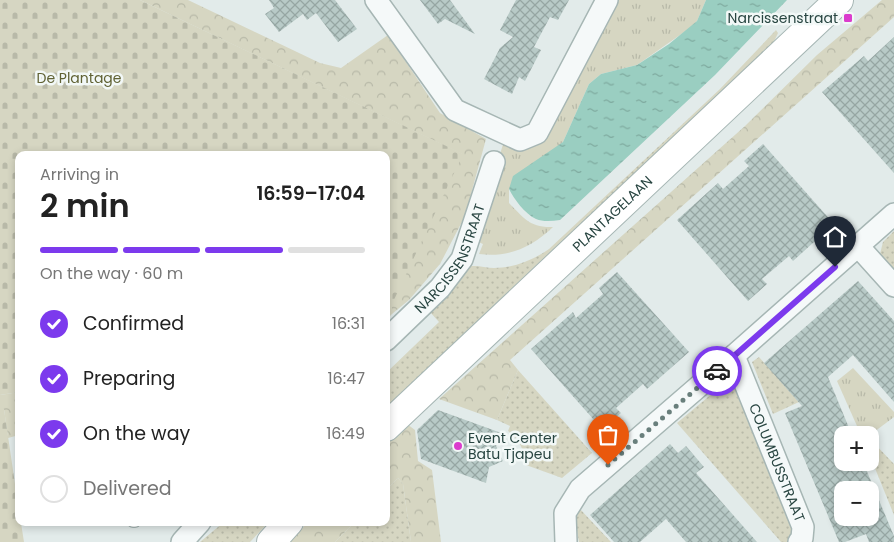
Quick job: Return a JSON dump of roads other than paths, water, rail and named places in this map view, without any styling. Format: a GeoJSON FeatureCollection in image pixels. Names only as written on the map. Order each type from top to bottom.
{"type":"FeatureCollection","features":[{"type":"Feature","properties":{"kind":"main road","name":"PLANTAGELAAN"},"geometry":{"type":"LineString","coordinates":[[390,423],[839,0]]}},
{"type":"Feature","properties":{"kind":"main road"},"geometry":{"type":"LineString","coordinates":[[271,542],[285,526]]}},
{"type":"Feature","properties":{"kind":"street"},"geometry":{"type":"LineString","coordinates":[[376,0],[455,110],[520,140],[537,133],[607,0]]}},
{"type":"Feature","properties":{"kind":"street","name":"NARCISSENSTRAAT"},"geometry":{"type":"LineString","coordinates":[[390,336],[440,288],[462,259],[494,162]]}},
{"type":"Feature","properties":{"kind":"street"},"geometry":{"type":"LineString","coordinates":[[566,542],[565,513],[580,489],[894,214]]}},
{"type":"Feature","properties":{"kind":"street"},"geometry":{"type":"LineString","coordinates":[[858,246],[894,286]]}},
{"type":"Feature","properties":{"kind":"street","name":"COLUMBUSSTRAAT"},"geometry":{"type":"LineString","coordinates":[[734,356],[803,528],[802,538],[799,542]]}},
{"type":"Feature","properties":{"kind":"street"},"geometry":{"type":"LineString","coordinates":[[182,542],[196,526]]}},
{"type":"Feature","properties":{"kind":"water"},"geometry":{"type":"Polygon","coordinates":[[[706,0],[787,0],[715,75],[560,220],[542,221],[528,214],[509,189],[513,176],[563,142],[589,84],[601,74],[637,65],[669,44],[697,21],[706,0]]]}},
{"type":"Feature","properties":{"kind":"place","name":"Narcissenstraat"},"geometry":{"type":"Point","coordinates":[848,18]}},
{"type":"Feature","properties":{"kind":"place","name":"Event Center Batu Tjapeu"},"geometry":{"type":"Point","coordinates":[458,446]}},
{"type":"Feature","properties":{"kind":"park label","name":"De Plantage"},"geometry":{"type":"Point","coordinates":[79,78]}}]}
